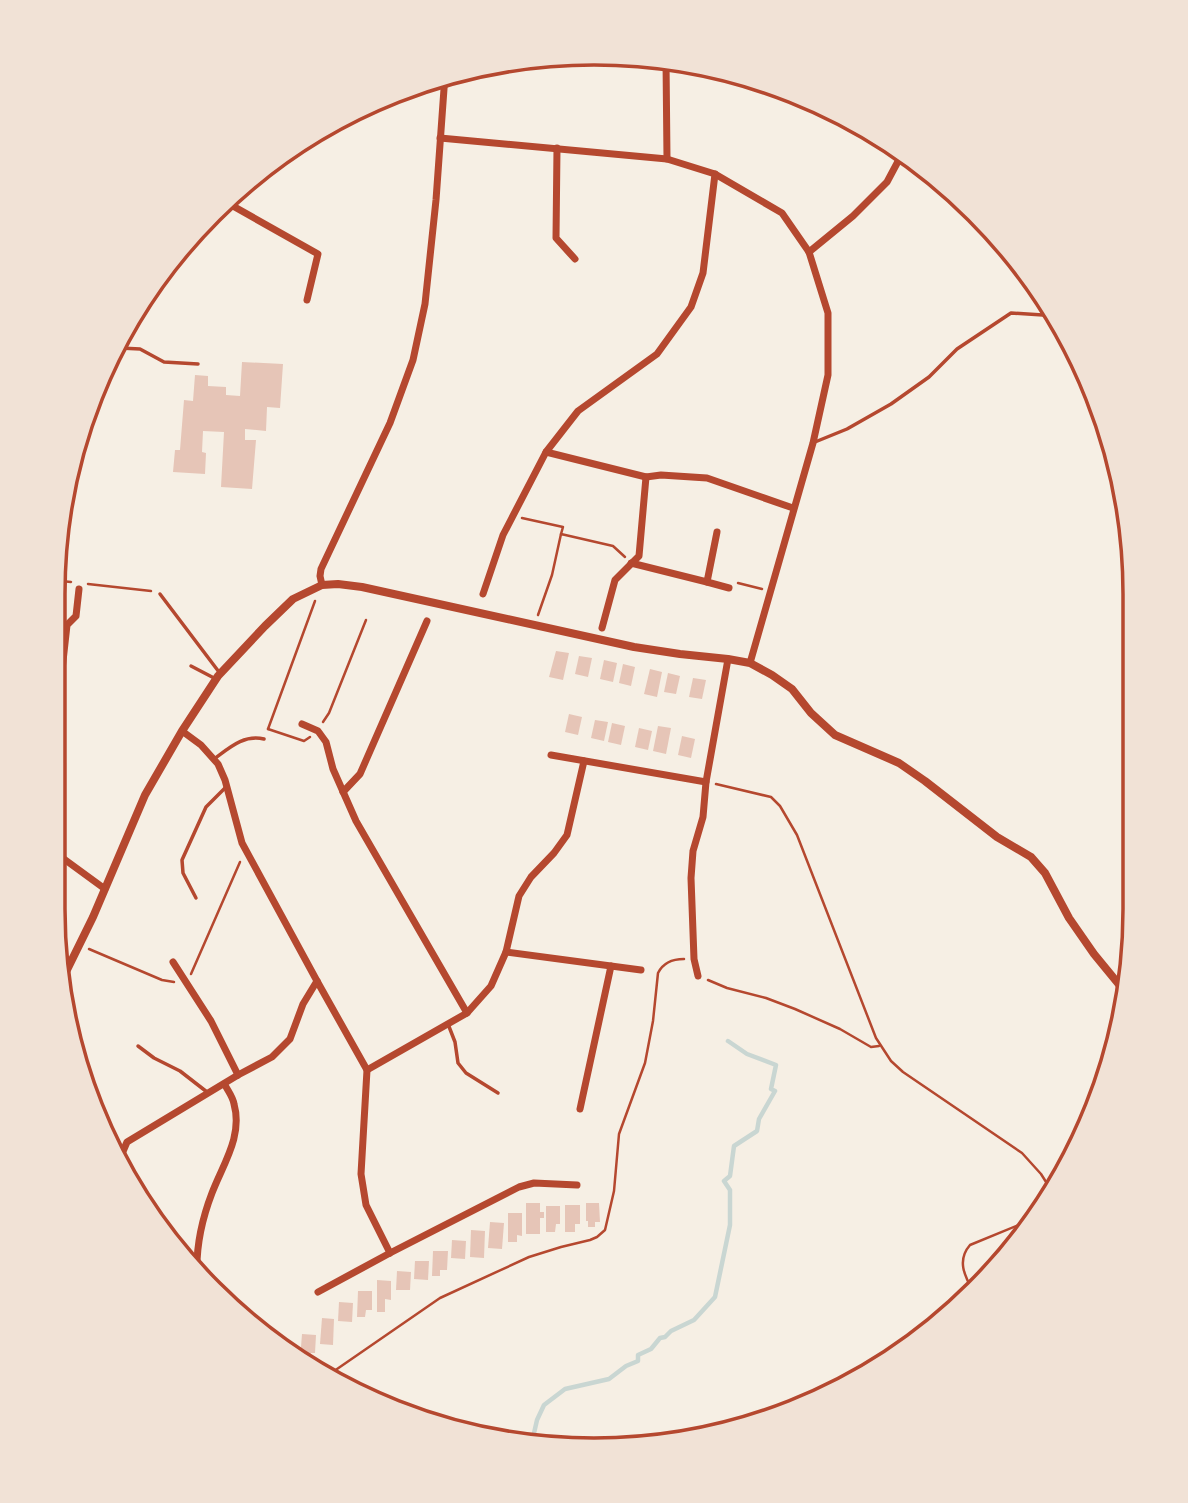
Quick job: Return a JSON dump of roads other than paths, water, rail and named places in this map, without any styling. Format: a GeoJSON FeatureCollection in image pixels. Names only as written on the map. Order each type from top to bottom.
{"type":"FeatureCollection","features":[{"type":"Feature","properties":{"kind":"street"},"geometry":{"type":"LineString","coordinates":[[666,70],[667,159]]}},
{"type":"Feature","properties":{"kind":"street"},"geometry":{"type":"LineString","coordinates":[[322,585],[320,576],[325,560],[390,423],[413,360],[425,304],[444,87]]}},
{"type":"Feature","properties":{"kind":"street"},"geometry":{"type":"LineString","coordinates":[[440,138],[667,159],[715,174],[782,213],[808,252],[828,313],[828,375],[813,443],[750,663]]}},
{"type":"Feature","properties":{"kind":"street"},"geometry":{"type":"LineString","coordinates":[[557,148],[556,238],[575,259]]}},
{"type":"Feature","properties":{"kind":"street"},"geometry":{"type":"LineString","coordinates":[[808,252],[853,216],[887,182],[898,161]]}},
{"type":"Feature","properties":{"kind":"street"},"geometry":{"type":"LineString","coordinates":[[483,594],[503,535],[546,452],[578,411],[657,354],[691,307],[703,273],[715,174]]}},
{"type":"Feature","properties":{"kind":"street"},"geometry":{"type":"LineString","coordinates":[[234,207],[318,254],[307,300]]}},
{"type":"Feature","properties":{"kind":"street"},"geometry":{"type":"LineString","coordinates":[[546,452],[646,477],[661,475],[707,478],[793,508]]}},
{"type":"Feature","properties":{"kind":"street"},"geometry":{"type":"LineString","coordinates":[[602,628],[615,580],[639,556],[646,477]]}},
{"type":"Feature","properties":{"kind":"street"},"geometry":{"type":"LineString","coordinates":[[707,582],[717,532]]}},
{"type":"Feature","properties":{"kind":"street"},"geometry":{"type":"LineString","coordinates":[[631,563],[729,588]]}},
{"type":"Feature","properties":{"kind":"street"},"geometry":{"type":"LineString","coordinates":[[68,967],[145,795],[218,676],[293,599],[322,585],[338,584],[634,647],[750,663],[792,689],[811,713],[835,735],[899,763],[997,837],[1031,857],[1045,873],[1069,918],[1118,983]]}},
{"type":"Feature","properties":{"kind":"street"},"geometry":{"type":"LineString","coordinates":[[65,643],[67,625],[76,616],[76,585]]}},
{"type":"Feature","properties":{"kind":"street"},"geometry":{"type":"LineString","coordinates":[[343,792],[360,774],[427,621]]}},
{"type":"Feature","properties":{"kind":"street"},"geometry":{"type":"LineString","coordinates":[[698,976],[694,959],[691,878],[693,851],[703,817],[706,782],[728,659]]}},
{"type":"Feature","properties":{"kind":"street"},"geometry":{"type":"LineString","coordinates":[[302,724],[318,731],[326,742],[333,769],[356,821],[467,1013]]}},
{"type":"Feature","properties":{"kind":"street"},"geometry":{"type":"LineString","coordinates":[[182,731],[193,738],[218,764],[242,843],[367,1070],[361,1174],[366,1205],[390,1253]]}},
{"type":"Feature","properties":{"kind":"street"},"geometry":{"type":"LineString","coordinates":[[551,755],[706,782]]}},
{"type":"Feature","properties":{"kind":"street"},"geometry":{"type":"LineString","coordinates":[[367,1070],[467,1013],[491,986],[506,952],[519,896],[531,877],[567,835],[584,761]]}},
{"type":"Feature","properties":{"kind":"street"},"geometry":{"type":"LineString","coordinates":[[65,860],[105,889]]}},
{"type":"Feature","properties":{"kind":"street"},"geometry":{"type":"LineString","coordinates":[[506,952],[641,970]]}},
{"type":"Feature","properties":{"kind":"street"},"geometry":{"type":"LineString","coordinates":[[173,962],[211,1021],[238,1076]]}},
{"type":"Feature","properties":{"kind":"street"},"geometry":{"type":"LineString","coordinates":[[580,1109],[611,966]]}},
{"type":"Feature","properties":{"kind":"street"},"geometry":{"type":"LineString","coordinates":[[123,1151],[127,1142],[272,1057],[290,1039],[303,1004],[317,981]]}},
{"type":"Feature","properties":{"kind":"street"},"geometry":{"type":"LineString","coordinates":[[196,1258],[199,1237],[212,1193],[230,1153],[237,1121],[234,1102],[225,1085]]}},
{"type":"Feature","properties":{"kind":"street"},"geometry":{"type":"LineString","coordinates":[[318,1292],[527,1184],[577,1185]]}},
{"type":"Feature","properties":{"kind":"lane"},"geometry":{"type":"LineString","coordinates":[[813,443],[847,429],[891,404],[929,377],[957,349],[1011,313],[1043,315]]}},
{"type":"Feature","properties":{"kind":"lane"},"geometry":{"type":"LineString","coordinates":[[125,348],[140,349],[164,362],[198,364]]}},
{"type":"Feature","properties":{"kind":"lane"},"geometry":{"type":"LineString","coordinates":[[160,594],[218,676]]}},
{"type":"Feature","properties":{"kind":"lane"},"geometry":{"type":"LineString","coordinates":[[191,666],[218,676]]}},
{"type":"Feature","properties":{"kind":"lane"},"geometry":{"type":"LineString","coordinates":[[214,759],[238,742],[249,738],[264,739]]}},
{"type":"Feature","properties":{"kind":"lane"},"geometry":{"type":"LineString","coordinates":[[196,898],[183,873],[183,860],[206,807],[227,787]]}},
{"type":"Feature","properties":{"kind":"lane"},"geometry":{"type":"LineString","coordinates":[[448,1024],[455,1042],[458,1063],[466,1073],[498,1093]]}},
{"type":"Feature","properties":{"kind":"lane"},"geometry":{"type":"LineString","coordinates":[[138,1046],[208,1093]]}},
{"type":"Feature","properties":{"kind":"waterway"},"geometry":{"type":"LineString","coordinates":[[534,1435],[544,1405],[565,1389],[609,1379],[638,1361],[638,1355],[651,1349],[660,1338],[694,1320],[715,1297],[730,1225],[730,1190],[724,1181],[730,1176],[734,1146],[757,1131],[759,1119],[775,1091],[771,1089],[776,1065],[747,1054],[728,1041]]}}]}
